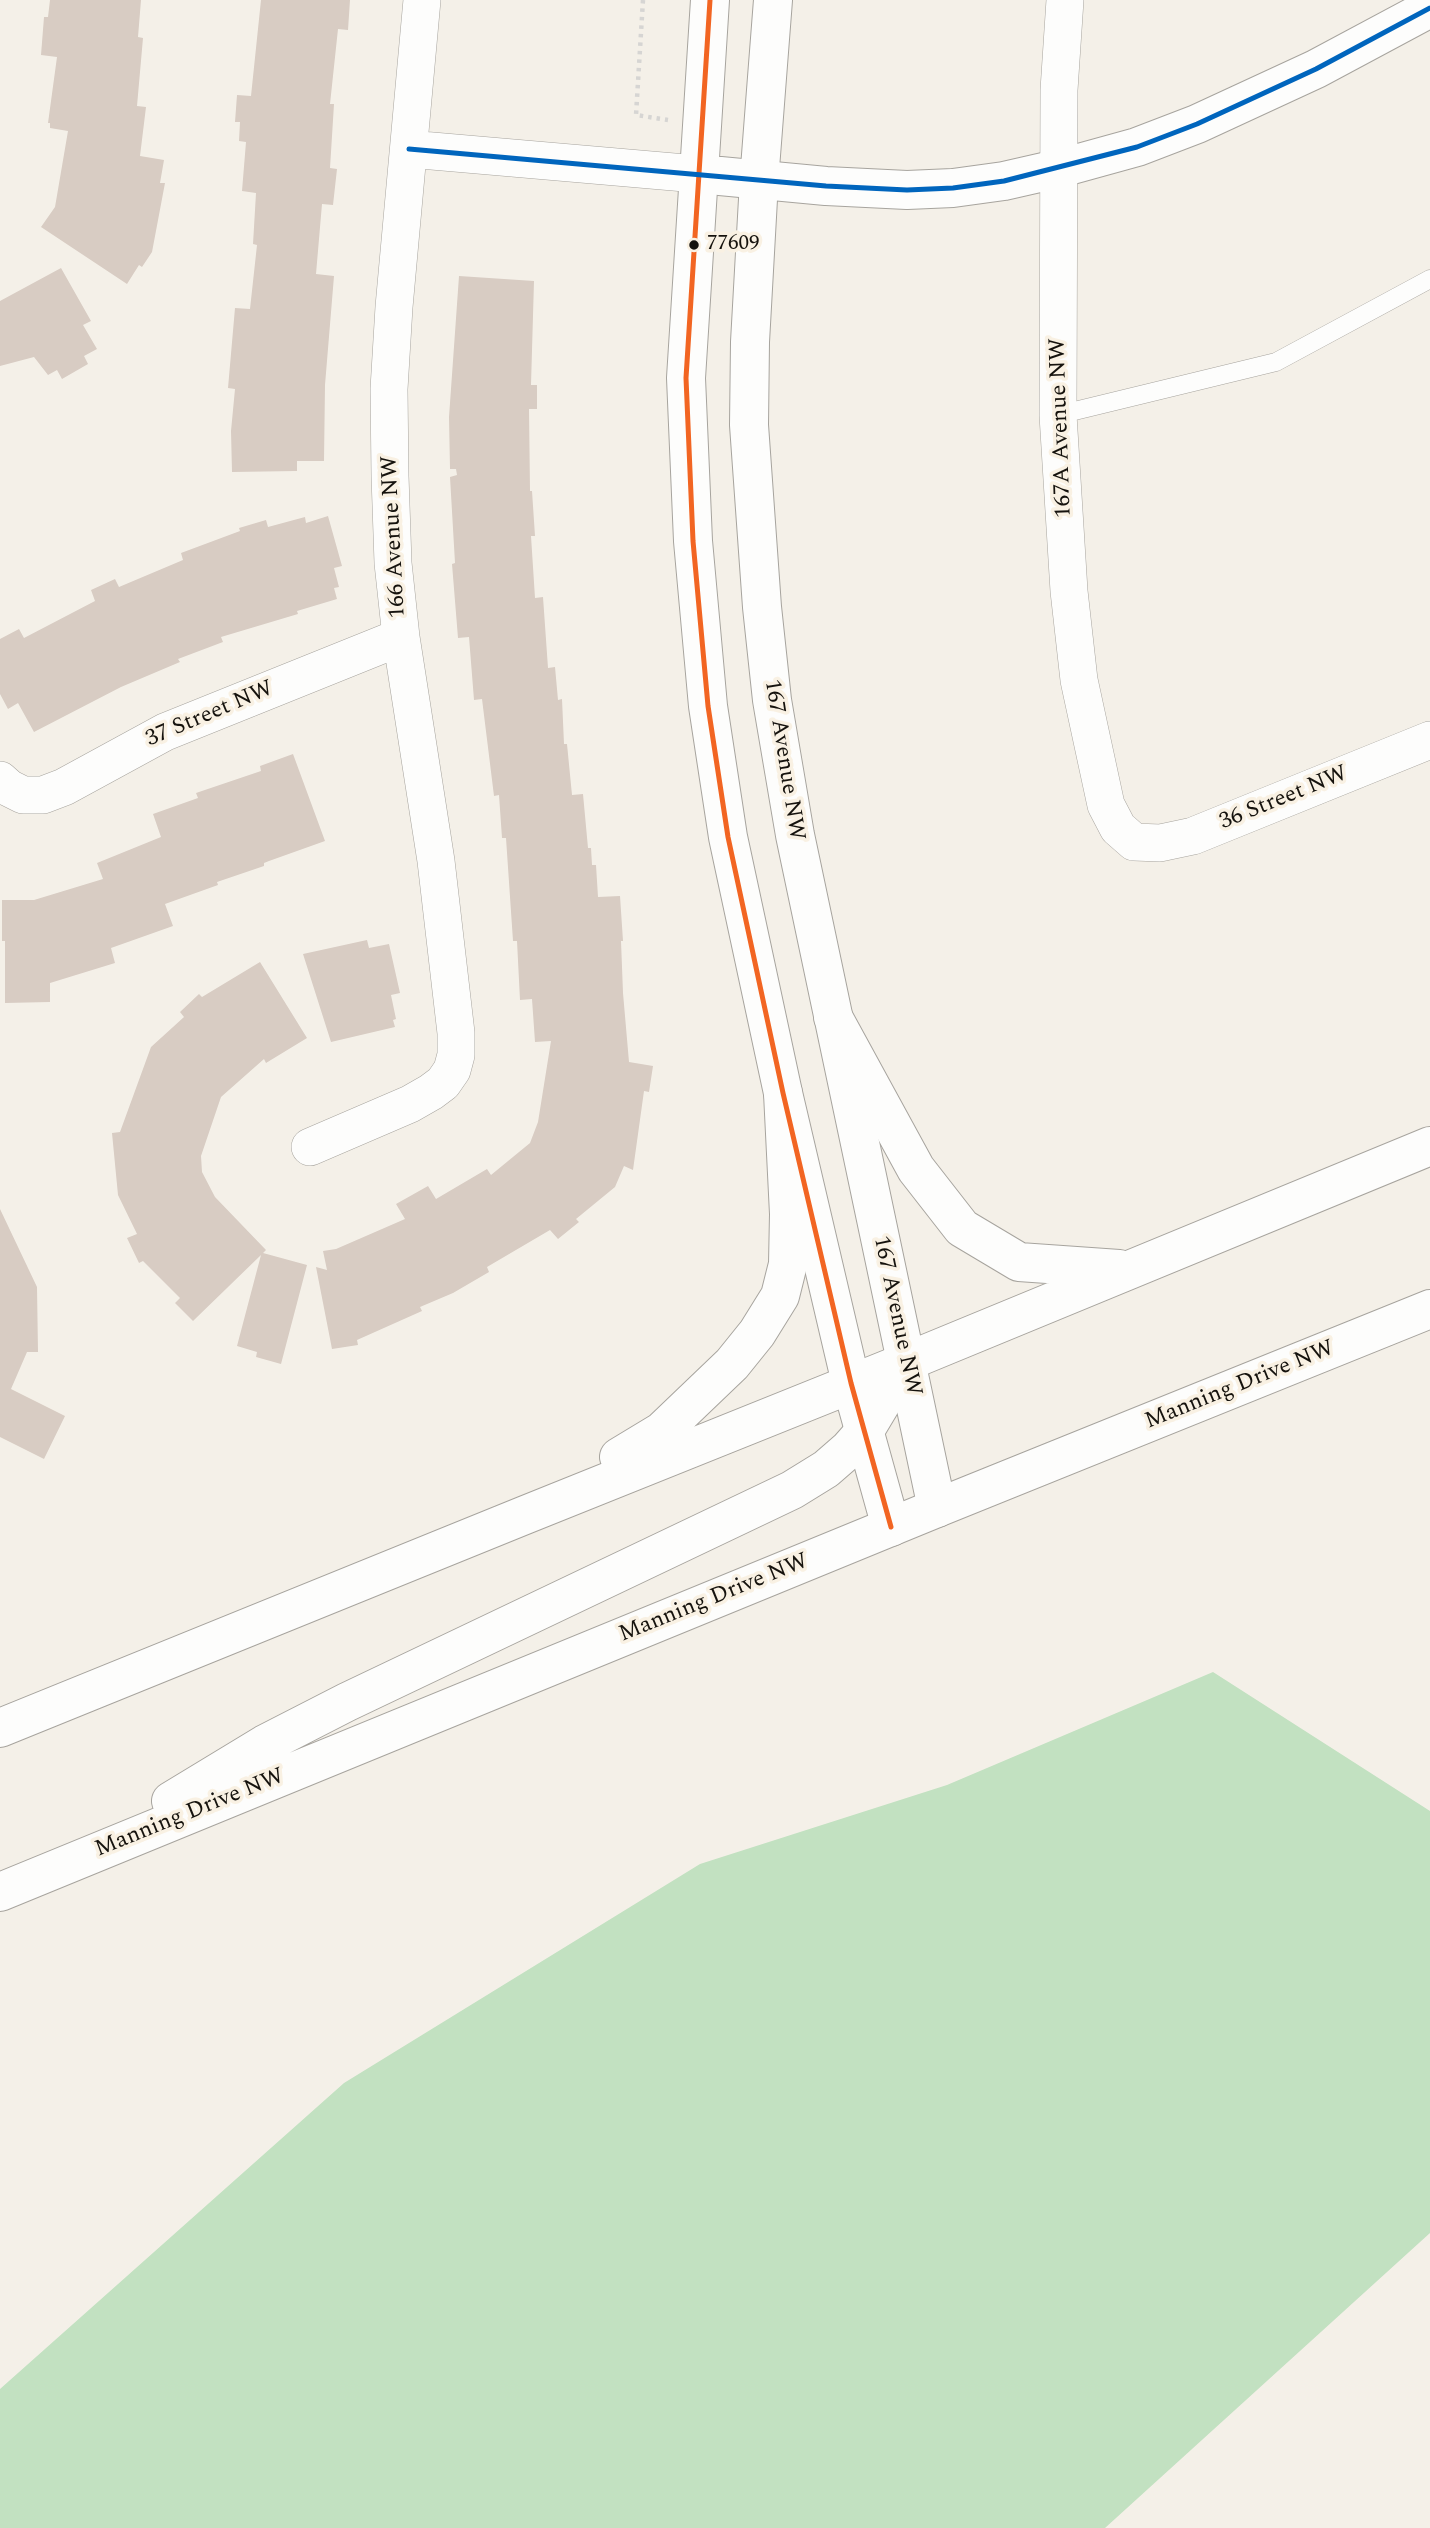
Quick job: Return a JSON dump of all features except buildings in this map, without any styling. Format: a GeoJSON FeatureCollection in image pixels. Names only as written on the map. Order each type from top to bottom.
{"type":"FeatureCollection","features":[{"type":"Feature","properties":{"kind":"main road"},"geometry":{"type":"LineString","coordinates":[[710,0],[709,175],[686,378],[689,476],[708,706],[728,837],[783,1093],[851,1383],[891,1527]]}},
{"type":"Feature","properties":{"kind":"main road","name":"167 Avenue NW"},"geometry":{"type":"LineString","coordinates":[[773,0],[759,181],[750,342],[749,425],[762,607],[772,700],[795,835],[937,1508]]}},
{"type":"Feature","properties":{"kind":"main road"},"geometry":{"type":"LineString","coordinates":[[709,175],[872,188],[953,188],[1004,181],[1061,168],[1137,147],[1197,124],[1316,69],[1430,8]]}},
{"type":"Feature","properties":{"kind":"main road"},"geometry":{"type":"LineString","coordinates":[[833,1017],[916,1169],[961,1228],[1019,1262],[1129,1269]]}},
{"type":"Feature","properties":{"kind":"main road"},"geometry":{"type":"LineString","coordinates":[[524,1514],[662,1431],[732,1364],[757,1333],[780,1296],[788,1264],[789,1227],[783,1093]]}},
{"type":"Feature","properties":{"kind":"main road"},"geometry":{"type":"LineString","coordinates":[[0,1728],[524,1514],[906,1362],[1430,1146]]}},
{"type":"Feature","properties":{"kind":"main road","name":"Manning Drive NW"},"geometry":{"type":"LineString","coordinates":[[0,1892],[1430,1309]]}},
{"type":"Feature","properties":{"kind":"main road"},"geometry":{"type":"LineString","coordinates":[[67,1864],[276,1738],[454,1649],[792,1490],[826,1469],[849,1450],[864,1432],[906,1362]]}},
{"type":"Feature","properties":{"kind":"street","name":"166 Avenue NW"},"geometry":{"type":"LineString","coordinates":[[310,1147],[410,1104],[443,1083],[452,1070],[456,1055],[456,1032],[440,894],[401,637],[393,564],[389,389],[422,0]]}},
{"type":"Feature","properties":{"kind":"street","name":"167A Avenue NW"},"geometry":{"type":"LineString","coordinates":[[1065,0],[1059,90],[1061,168],[1058,415],[1069,591],[1079,680],[1106,805],[1118,828],[1134,842]]}},
{"type":"Feature","properties":{"kind":"street"},"geometry":{"type":"LineString","coordinates":[[409,149],[709,175]]}},
{"type":"Feature","properties":{"kind":"street","name":"37 Street NW"},"geometry":{"type":"LineString","coordinates":[[12,788],[43,795],[64,787],[165,732],[401,637]]}},
{"type":"Feature","properties":{"kind":"street","name":"36 Street NW"},"geometry":{"type":"LineString","coordinates":[[1134,842],[1160,843],[1193,836],[1430,740]]}},
{"type":"Feature","properties":{"kind":"lane"},"geometry":{"type":"LineString","coordinates":[[1058,415],[1276,362],[1430,279]]}},
{"type":"Feature","properties":{"kind":"path"},"geometry":{"type":"LineString","coordinates":[[636,115],[643,0]]}},
{"type":"Feature","properties":{"kind":"shaded area"},"geometry":{"type":"Polygon","coordinates":[[[1213,1672],[1430,1811],[1430,2233],[1105,2528],[0,2528],[0,2389],[344,2083],[700,1864],[947,1785],[1213,1672]]]}},
{"type":"Feature","properties":{"kind":"transit line"},"geometry":{"type":"LineString","coordinates":[[710,0],[686,378],[693,541],[708,706],[728,837],[783,1093],[851,1383],[891,1527]]}},
{"type":"Feature","properties":{"kind":"transit line"},"geometry":{"type":"LineString","coordinates":[[409,149],[826,186],[907,190],[953,188],[1004,181],[1137,147],[1197,124],[1316,69],[1430,8]]}},
{"type":"Feature","properties":{"kind":"place","name":"77609"},"geometry":{"type":"Point","coordinates":[694,245]}}]}
